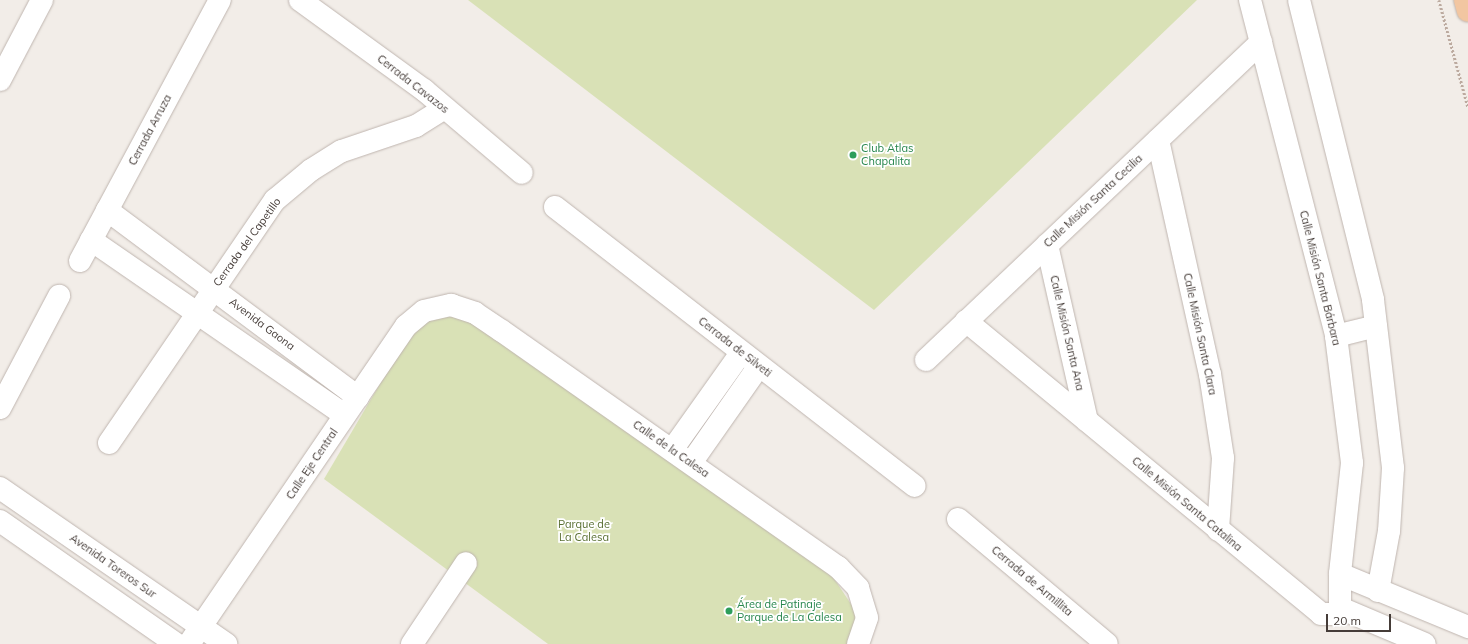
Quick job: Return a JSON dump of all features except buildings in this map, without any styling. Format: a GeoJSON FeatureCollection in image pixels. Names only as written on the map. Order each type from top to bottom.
{"type":"FeatureCollection","features":[{"type":"Feature","properties":{"kind":"main road"},"geometry":{"type":"LineString","coordinates":[[1465,0],[1468,11]]}},
{"type":"Feature","properties":{"kind":"street"},"geometry":{"type":"LineString","coordinates":[[0,80],[42,0]]}},
{"type":"Feature","properties":{"kind":"street","name":"Cerrada Arruza"},"geometry":{"type":"LineString","coordinates":[[80,261],[220,0]]}},
{"type":"Feature","properties":{"kind":"street","name":"Cerrada Cavazos"},"geometry":{"type":"LineString","coordinates":[[300,0],[424,90],[443,109],[522,172]]}},
{"type":"Feature","properties":{"kind":"street","name":"Calle Misión Santa Bárbara"},"geometry":{"type":"LineString","coordinates":[[1250,0],[1336,336],[1352,463],[1340,574],[1340,608]]}},
{"type":"Feature","properties":{"kind":"street"},"geometry":{"type":"LineString","coordinates":[[1300,0],[1373,300],[1393,468],[1389,531],[1378,591]]}},
{"type":"Feature","properties":{"kind":"street","name":"Calle Misión Santa Cecilia"},"geometry":{"type":"LineString","coordinates":[[926,360],[1260,42]]}},
{"type":"Feature","properties":{"kind":"street","name":"Cerrada del Capetillo"},"geometry":{"type":"LineString","coordinates":[[109,443],[275,200],[311,170],[342,151],[416,126],[443,109]]}},
{"type":"Feature","properties":{"kind":"street","name":"Calle Misión Santa Clara"},"geometry":{"type":"LineString","coordinates":[[1158,140],[1213,389],[1223,458],[1218,530]]}},
{"type":"Feature","properties":{"kind":"street","name":"Cerrada de Silveti"},"geometry":{"type":"LineString","coordinates":[[555,207],[741,353],[915,486]]}},
{"type":"Feature","properties":{"kind":"street","name":"Avenida Gaona"},"geometry":{"type":"LineString","coordinates":[[107,210],[214,288],[358,397]]}},
{"type":"Feature","properties":{"kind":"street"},"geometry":{"type":"LineString","coordinates":[[91,240],[345,415]]}},
{"type":"Feature","properties":{"kind":"street","name":"Calle Misión Santa Ana"},"geometry":{"type":"LineString","coordinates":[[1047,245],[1087,422]]}},
{"type":"Feature","properties":{"kind":"street"},"geometry":{"type":"LineString","coordinates":[[0,408],[59,296]]}},
{"type":"Feature","properties":{"kind":"street","name":"Calle Eje Central"},"geometry":{"type":"LineString","coordinates":[[195,635],[406,326],[424,311],[450,304]]}},
{"type":"Feature","properties":{"kind":"street","name":"Calle de la Calesa"},"geometry":{"type":"LineString","coordinates":[[450,304],[475,312],[838,567],[858,588],[867,618],[858,644]]}},
{"type":"Feature","properties":{"kind":"street","name":"Calle Misión Santa Catalina"},"geometry":{"type":"LineString","coordinates":[[966,321],[1321,614],[1333,614],[1340,608]]}},
{"type":"Feature","properties":{"kind":"street"},"geometry":{"type":"LineString","coordinates":[[1336,336],[1376,326]]}},
{"type":"Feature","properties":{"kind":"street"},"geometry":{"type":"LineString","coordinates":[[672,450],[741,353]]}},
{"type":"Feature","properties":{"kind":"street"},"geometry":{"type":"LineString","coordinates":[[690,463],[759,366]]}},
{"type":"Feature","properties":{"kind":"street","name":"Avenida Toreros Sur"},"geometry":{"type":"LineString","coordinates":[[0,488],[195,635],[226,644]]}},
{"type":"Feature","properties":{"kind":"street","name":"Cerrada de Armillita"},"geometry":{"type":"LineString","coordinates":[[958,518],[1107,644]]}},
{"type":"Feature","properties":{"kind":"street"},"geometry":{"type":"LineString","coordinates":[[0,521],[176,644]]}},
{"type":"Feature","properties":{"kind":"street"},"geometry":{"type":"LineString","coordinates":[[412,644],[466,563]]}},
{"type":"Feature","properties":{"kind":"street"},"geometry":{"type":"LineString","coordinates":[[1340,574],[1468,627]]}},
{"type":"Feature","properties":{"kind":"street"},"geometry":{"type":"LineString","coordinates":[[1340,608],[1425,644]]}},
{"type":"Feature","properties":{"kind":"path"},"geometry":{"type":"LineString","coordinates":[[1439,0],[1468,107]]}},
{"type":"Feature","properties":{"kind":"green space","name":"Club Atlas Chapalita"},"geometry":{"type":"Polygon","coordinates":[[[468,0],[1197,0],[874,310],[468,0]]]}},
{"type":"Feature","properties":{"kind":"green space","name":"Parque de La Calesa"},"geometry":{"type":"Polygon","coordinates":[[[451,308],[829,571],[859,616],[850,644],[548,644],[324,479],[411,331],[430,316],[451,308]]]}},
{"type":"Feature","properties":{"kind":"place","name":"Club Atlas Chapalita"},"geometry":{"type":"Point","coordinates":[853,155]}},
{"type":"Feature","properties":{"kind":"place","name":"Área de Patinaje Parque de La Calesa"},"geometry":{"type":"Point","coordinates":[729,611]}}]}
